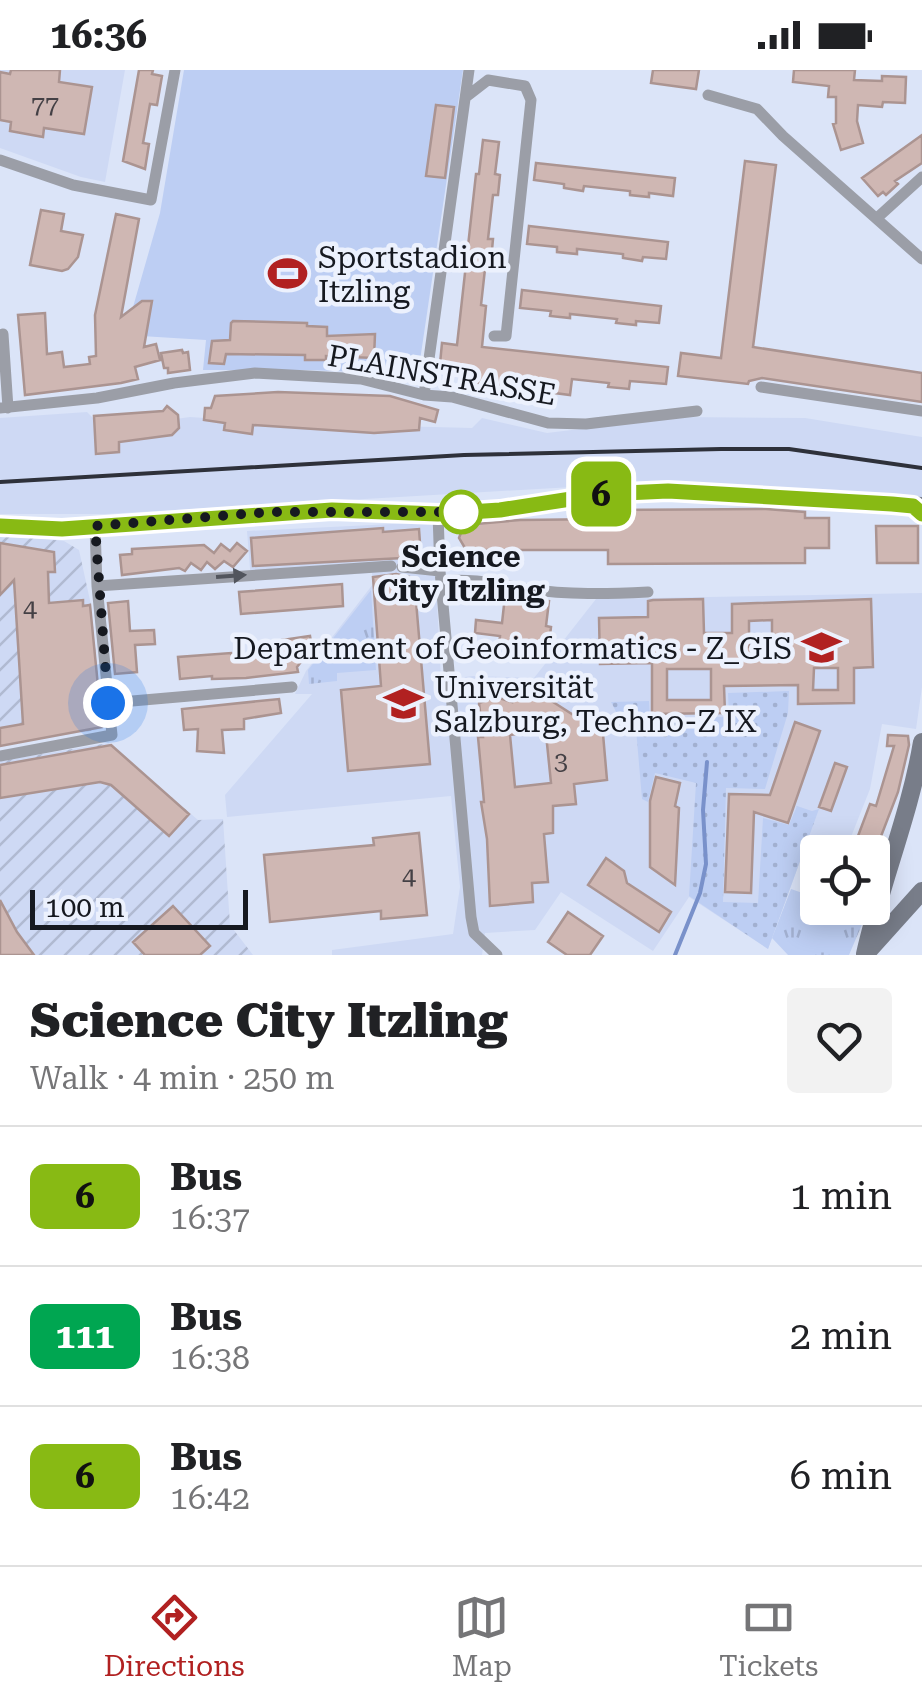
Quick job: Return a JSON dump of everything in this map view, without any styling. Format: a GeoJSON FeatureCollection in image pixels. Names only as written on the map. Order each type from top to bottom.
{"type":"FeatureCollection","features":[{"type":"Feature","properties":{"kind":"main road"},"geometry":{"type":"LineString","coordinates":[[0,526],[62,529],[332,510],[438,514],[500,510],[603,494],[668,491],[920,509]]}},
{"type":"Feature","properties":{"kind":"main road"},"geometry":{"type":"LineString","coordinates":[[865,954],[877,900],[916,777],[922,742]]}},
{"type":"Feature","properties":{"kind":"main road"},"geometry":{"type":"LineString","coordinates":[[865,954],[922,891]]}},
{"type":"Feature","properties":{"kind":"street"},"geometry":{"type":"LineString","coordinates":[[0,160],[73,185],[152,200],[175,70]]}},
{"type":"Feature","properties":{"kind":"street"},"geometry":{"type":"LineString","coordinates":[[424,395],[469,70]]}},
{"type":"Feature","properties":{"kind":"street"},"geometry":{"type":"LineString","coordinates":[[466,96],[488,80],[525,86],[531,100],[506,336],[494,336]]}},
{"type":"Feature","properties":{"kind":"street"},"geometry":{"type":"LineString","coordinates":[[708,95],[757,109],[922,259]]}},
{"type":"Feature","properties":{"kind":"street"},"geometry":{"type":"LineString","coordinates":[[878,218],[922,178]]}},
{"type":"Feature","properties":{"kind":"street"},"geometry":{"type":"LineString","coordinates":[[4,334],[4,408]]}},
{"type":"Feature","properties":{"kind":"street","name":"PLAINSTRASSE"},"geometry":{"type":"LineString","coordinates":[[4,408],[255,374],[360,379],[424,395],[452,397],[548,423],[586,424],[697,411]]}},
{"type":"Feature","properties":{"kind":"street"},"geometry":{"type":"LineString","coordinates":[[761,387],[922,411]]}},
{"type":"Feature","properties":{"kind":"street"},"geometry":{"type":"LineString","coordinates":[[438,514],[440,576],[474,934],[496,955]]}},
{"type":"Feature","properties":{"kind":"street"},"geometry":{"type":"LineString","coordinates":[[0,756],[112,735],[95,526]]}},
{"type":"Feature","properties":{"kind":"street"},"geometry":{"type":"LineString","coordinates":[[97,586],[396,566],[527,589],[595,594],[648,592]]}},
{"type":"Feature","properties":{"kind":"street"},"geometry":{"type":"LineString","coordinates":[[108,703],[292,688]]}},
{"type":"Feature","properties":{"kind":"shaded area"},"geometry":{"type":"Polygon","coordinates":[[[0,70],[125,70],[105,182],[0,148],[0,70]]]}},
{"type":"Feature","properties":{"kind":"shaded area"},"geometry":{"type":"Polygon","coordinates":[[[87,412],[104,429],[190,417],[472,428],[482,418],[547,433],[678,417],[805,418],[922,437],[922,497],[658,482],[106,514],[0,514],[0,418],[87,412]]]}},
{"type":"Feature","properties":{"kind":"shaded area"},"geometry":{"type":"Polygon","coordinates":[[[433,522],[441,680],[473,676],[534,678],[596,599],[922,593],[922,687],[916,729],[882,724],[870,789],[852,835],[800,835],[800,861],[768,949],[689,897],[653,951],[561,892],[535,930],[485,933],[482,955],[332,955],[332,950],[453,934],[460,887],[451,796],[227,817],[225,795],[312,694],[295,694],[306,671],[373,584],[372,573],[251,581],[247,531],[433,522]]]}},
{"type":"Feature","properties":{"kind":"shaded area"},"geometry":{"type":"Polygon","coordinates":[[[0,534],[64,541],[79,550],[91,605],[103,729],[0,745],[0,534]]]}},
{"type":"Feature","properties":{"kind":"shaded area"},"geometry":{"type":"Polygon","coordinates":[[[109,743],[198,820],[223,819],[230,925],[253,955],[0,955],[0,761],[109,743]]]}},
{"type":"Feature","properties":{"kind":"green space","name":"Sportstadion Itzling"},"geometry":{"type":"Polygon","coordinates":[[[184,70],[463,70],[418,374],[203,370],[206,340],[125,335],[160,213],[184,70]]]}},
{"type":"Feature","properties":{"kind":"green space"},"geometry":{"type":"Polygon","coordinates":[[[371,590],[376,670],[337,673],[337,681],[309,684],[308,670],[371,590]]]}},
{"type":"Feature","properties":{"kind":"green space"},"geometry":{"type":"Polygon","coordinates":[[[789,691],[788,713],[765,789],[726,788],[723,902],[758,903],[763,818],[789,825],[797,806],[819,809],[810,835],[800,835],[800,861],[768,949],[689,896],[696,783],[655,773],[648,802],[642,799],[636,729],[625,729],[611,702],[649,701],[650,718],[729,717],[728,693],[789,691]]]}},
{"type":"Feature","properties":{"kind":"green space"},"geometry":{"type":"Polygon","coordinates":[[[791,889],[800,892],[800,925],[862,925],[849,955],[788,955],[772,938],[791,889]]]}},
{"type":"Feature","properties":{"kind":"building"},"geometry":{"type":"Polygon","coordinates":[[[11,70],[60,70],[59,82],[92,87],[84,134],[44,128],[43,137],[10,131],[11,122],[0,120],[0,72],[10,74],[11,70]]]}},
{"type":"Feature","properties":{"kind":"building"},"geometry":{"type":"Polygon","coordinates":[[[139,70],[153,70],[152,74],[162,76],[157,105],[150,104],[143,143],[149,144],[145,169],[123,161],[139,70]]]}},
{"type":"Feature","properties":{"kind":"building"},"geometry":{"type":"Polygon","coordinates":[[[653,70],[699,70],[696,89],[651,83],[653,70]]]}},
{"type":"Feature","properties":{"kind":"building"},"geometry":{"type":"Polygon","coordinates":[[[794,70],[855,70],[854,80],[906,77],[905,103],[883,102],[882,107],[858,105],[857,121],[863,143],[841,150],[833,124],[836,97],[828,97],[829,86],[793,82],[794,70]]]}},
{"type":"Feature","properties":{"kind":"building"},"geometry":{"type":"Polygon","coordinates":[[[436,105],[454,107],[445,178],[426,176],[436,105]]]}},
{"type":"Feature","properties":{"kind":"building"},"geometry":{"type":"Polygon","coordinates":[[[922,135],[922,163],[895,181],[898,184],[886,195],[883,192],[878,196],[862,178],[922,135]]]}},
{"type":"Feature","properties":{"kind":"building"},"geometry":{"type":"Polygon","coordinates":[[[483,140],[499,142],[495,174],[500,175],[498,195],[493,195],[488,239],[493,239],[491,261],[486,260],[481,305],[486,306],[482,347],[668,367],[666,384],[630,381],[629,389],[572,379],[570,395],[470,382],[472,367],[440,364],[442,343],[457,345],[483,140]]]}},
{"type":"Feature","properties":{"kind":"building"},"geometry":{"type":"Polygon","coordinates":[[[745,161],[776,165],[753,347],[922,373],[922,402],[762,378],[748,384],[678,376],[681,353],[721,358],[745,161]]]}},
{"type":"Feature","properties":{"kind":"building"},"geometry":{"type":"Polygon","coordinates":[[[536,163],[675,178],[673,196],[630,195],[630,191],[584,186],[583,191],[564,188],[564,184],[534,180],[536,163]]]}},
{"type":"Feature","properties":{"kind":"building"},"geometry":{"type":"Polygon","coordinates":[[[41,210],[64,214],[61,231],[83,235],[78,257],[68,269],[30,265],[41,210]]]}},
{"type":"Feature","properties":{"kind":"building"},"geometry":{"type":"Polygon","coordinates":[[[116,214],[139,219],[121,317],[142,301],[152,301],[144,347],[156,344],[160,360],[135,367],[138,379],[25,395],[18,315],[45,313],[47,354],[62,352],[64,367],[90,364],[89,357],[96,356],[95,315],[116,214]]]}},
{"type":"Feature","properties":{"kind":"building"},"geometry":{"type":"Polygon","coordinates":[[[529,226],[668,242],[666,259],[643,257],[642,261],[623,258],[623,254],[577,249],[577,254],[557,252],[557,247],[527,244],[529,226]]]}},
{"type":"Feature","properties":{"kind":"building"},"geometry":{"type":"Polygon","coordinates":[[[522,290],[661,306],[659,323],[636,321],[636,325],[570,314],[570,318],[550,316],[551,311],[520,308],[522,290]]]}},
{"type":"Feature","properties":{"kind":"building"},"geometry":{"type":"Polygon","coordinates":[[[233,321],[307,323],[327,327],[327,336],[375,334],[374,358],[326,356],[326,360],[305,360],[305,355],[226,354],[224,364],[209,363],[212,341],[230,340],[233,321]]]}},
{"type":"Feature","properties":{"kind":"building"},"geometry":{"type":"Polygon","coordinates":[[[188,352],[190,370],[168,373],[161,353],[188,352]]]}},
{"type":"Feature","properties":{"kind":"building"},"geometry":{"type":"Polygon","coordinates":[[[278,392],[390,396],[438,410],[435,422],[420,418],[419,430],[374,433],[253,425],[252,434],[224,430],[225,423],[204,420],[205,408],[211,408],[215,396],[278,392]]]}},
{"type":"Feature","properties":{"kind":"building"},"geometry":{"type":"Polygon","coordinates":[[[167,406],[178,415],[179,428],[172,435],[119,442],[119,452],[96,454],[94,416],[163,411],[167,406]]]}},
{"type":"Feature","properties":{"kind":"building"},"geometry":{"type":"Polygon","coordinates":[[[608,510],[805,512],[805,518],[829,518],[829,548],[805,548],[805,563],[608,564],[608,550],[476,550],[465,548],[459,538],[464,525],[608,519],[608,510]]]}},
{"type":"Feature","properties":{"kind":"building"},"geometry":{"type":"Polygon","coordinates":[[[876,526],[918,526],[918,563],[877,563],[876,526]]]}},
{"type":"Feature","properties":{"kind":"building"},"geometry":{"type":"Polygon","coordinates":[[[383,528],[383,532],[419,529],[421,557],[253,566],[251,538],[383,528]]]}},
{"type":"Feature","properties":{"kind":"building"},"geometry":{"type":"Polygon","coordinates":[[[0,543],[54,552],[55,572],[48,572],[49,603],[83,600],[83,606],[90,605],[102,727],[0,746],[0,728],[23,724],[14,580],[0,595],[0,543]]]}},
{"type":"Feature","properties":{"kind":"building"},"geometry":{"type":"Polygon","coordinates":[[[237,543],[247,551],[233,567],[224,561],[215,569],[207,562],[201,570],[191,563],[185,571],[179,568],[122,575],[120,555],[132,554],[132,549],[204,545],[214,553],[221,544],[230,551],[237,543]]]}},
{"type":"Feature","properties":{"kind":"building","name":"Universität Salzburg, Techno-Z IX"},"geometry":{"type":"Polygon","coordinates":[[[396,574],[414,578],[430,764],[348,771],[341,690],[381,686],[373,577],[396,574]]]}},
{"type":"Feature","properties":{"kind":"building"},"geometry":{"type":"Polygon","coordinates":[[[342,584],[343,606],[241,614],[239,592],[342,584]]]}},
{"type":"Feature","properties":{"kind":"building"},"geometry":{"type":"Polygon","coordinates":[[[505,596],[549,601],[548,652],[499,646],[500,636],[475,633],[476,620],[502,623],[505,596]]]}},
{"type":"Feature","properties":{"kind":"building"},"geometry":{"type":"Polygon","coordinates":[[[703,599],[704,633],[732,633],[732,604],[871,599],[873,667],[854,668],[854,703],[798,704],[798,685],[724,686],[725,713],[652,714],[652,663],[600,664],[599,618],[648,617],[648,601],[703,599]],[[772,620],[749,621],[749,647],[772,647],[772,620]],[[814,668],[813,690],[838,690],[838,668],[814,668]],[[667,669],[667,700],[711,700],[711,669],[667,669]]]}},
{"type":"Feature","properties":{"kind":"building"},"geometry":{"type":"Polygon","coordinates":[[[128,601],[130,631],[154,630],[155,644],[135,645],[137,672],[115,674],[108,603],[128,601]]]}},
{"type":"Feature","properties":{"kind":"building"},"geometry":{"type":"Polygon","coordinates":[[[310,636],[312,648],[297,667],[298,672],[180,679],[178,657],[283,652],[282,640],[310,636]]]}},
{"type":"Feature","properties":{"kind":"building"},"geometry":{"type":"Polygon","coordinates":[[[539,693],[603,734],[607,780],[574,784],[576,804],[553,806],[553,833],[544,834],[548,882],[532,883],[533,902],[490,906],[481,802],[478,737],[483,737],[479,703],[496,697],[512,702],[512,696],[539,693]],[[545,724],[516,727],[517,734],[510,735],[515,787],[551,783],[545,724]]]}},
{"type":"Feature","properties":{"kind":"building"},"geometry":{"type":"Polygon","coordinates":[[[279,699],[281,713],[244,719],[244,729],[222,730],[224,753],[197,751],[198,729],[184,730],[182,709],[279,699]]]}},
{"type":"Feature","properties":{"kind":"building"},"geometry":{"type":"Polygon","coordinates":[[[795,722],[820,731],[788,823],[754,812],[751,893],[725,892],[729,794],[770,795],[795,722]]]}},
{"type":"Feature","properties":{"kind":"building"},"geometry":{"type":"Polygon","coordinates":[[[888,735],[908,736],[898,792],[882,835],[858,835],[870,804],[876,806],[894,746],[887,746],[888,735]]]}},
{"type":"Feature","properties":{"kind":"building"},"geometry":{"type":"Polygon","coordinates":[[[111,745],[189,814],[169,836],[111,785],[100,782],[0,798],[0,765],[111,745]]]}},
{"type":"Feature","properties":{"kind":"building"},"geometry":{"type":"Polygon","coordinates":[[[835,763],[847,767],[831,811],[819,807],[835,763]]]}},
{"type":"Feature","properties":{"kind":"building"},"geometry":{"type":"Polygon","coordinates":[[[656,777],[680,783],[675,806],[679,808],[675,885],[650,867],[650,801],[656,777]]]}},
{"type":"Feature","properties":{"kind":"building"},"geometry":{"type":"Polygon","coordinates":[[[419,833],[427,915],[381,919],[381,911],[270,922],[264,855],[374,845],[373,838],[419,833]]]}},
{"type":"Feature","properties":{"kind":"building"},"geometry":{"type":"Polygon","coordinates":[[[606,858],[624,871],[627,883],[671,912],[659,932],[588,885],[606,858]]]}},
{"type":"Feature","properties":{"kind":"building"},"geometry":{"type":"Polygon","coordinates":[[[0,900],[17,932],[34,955],[0,955],[0,900]]]}},
{"type":"Feature","properties":{"kind":"building"},"geometry":{"type":"Polygon","coordinates":[[[173,906],[210,946],[200,955],[145,955],[133,942],[173,906]]]}},
{"type":"Feature","properties":{"kind":"building"},"geometry":{"type":"Polygon","coordinates":[[[568,912],[603,936],[590,955],[567,955],[548,942],[568,912]]]}},
{"type":"Feature","properties":{"kind":"waterway"},"geometry":{"type":"LineString","coordinates":[[675,955],[700,893],[706,864],[703,810],[707,762]]}},
{"type":"Feature","properties":{"kind":"railway"},"geometry":{"type":"LineString","coordinates":[[0,482],[464,455],[721,449],[789,449],[922,468]]}},
{"type":"Feature","properties":{"kind":"bus line","name":"6"},"geometry":{"type":"LineString","coordinates":[[0,526],[62,529],[332,510],[438,514],[500,510],[603,494],[668,491],[892,504],[913,506],[922,514]]}},
{"type":"Feature","properties":{"kind":"place","name":"Sportstadion Itzling"},"geometry":{"type":"Point","coordinates":[288,274]}},
{"type":"Feature","properties":{"kind":"place","name":"Science City Itzling"},"geometry":{"type":"Point","coordinates":[461,512]}},
{"type":"Feature","properties":{"kind":"place","name":"Department of Geoinformatics - Z_GIS"},"geometry":{"type":"Point","coordinates":[822,648]}},
{"type":"Feature","properties":{"kind":"place","name":"Universität Salzburg, Techno-Z IX"},"geometry":{"type":"Point","coordinates":[404,704]}},
{"type":"Feature","properties":{"kind":"route"},"geometry":{"type":"LineString","coordinates":[[108,703],[95,526],[270,512],[461,512]]}}]}
